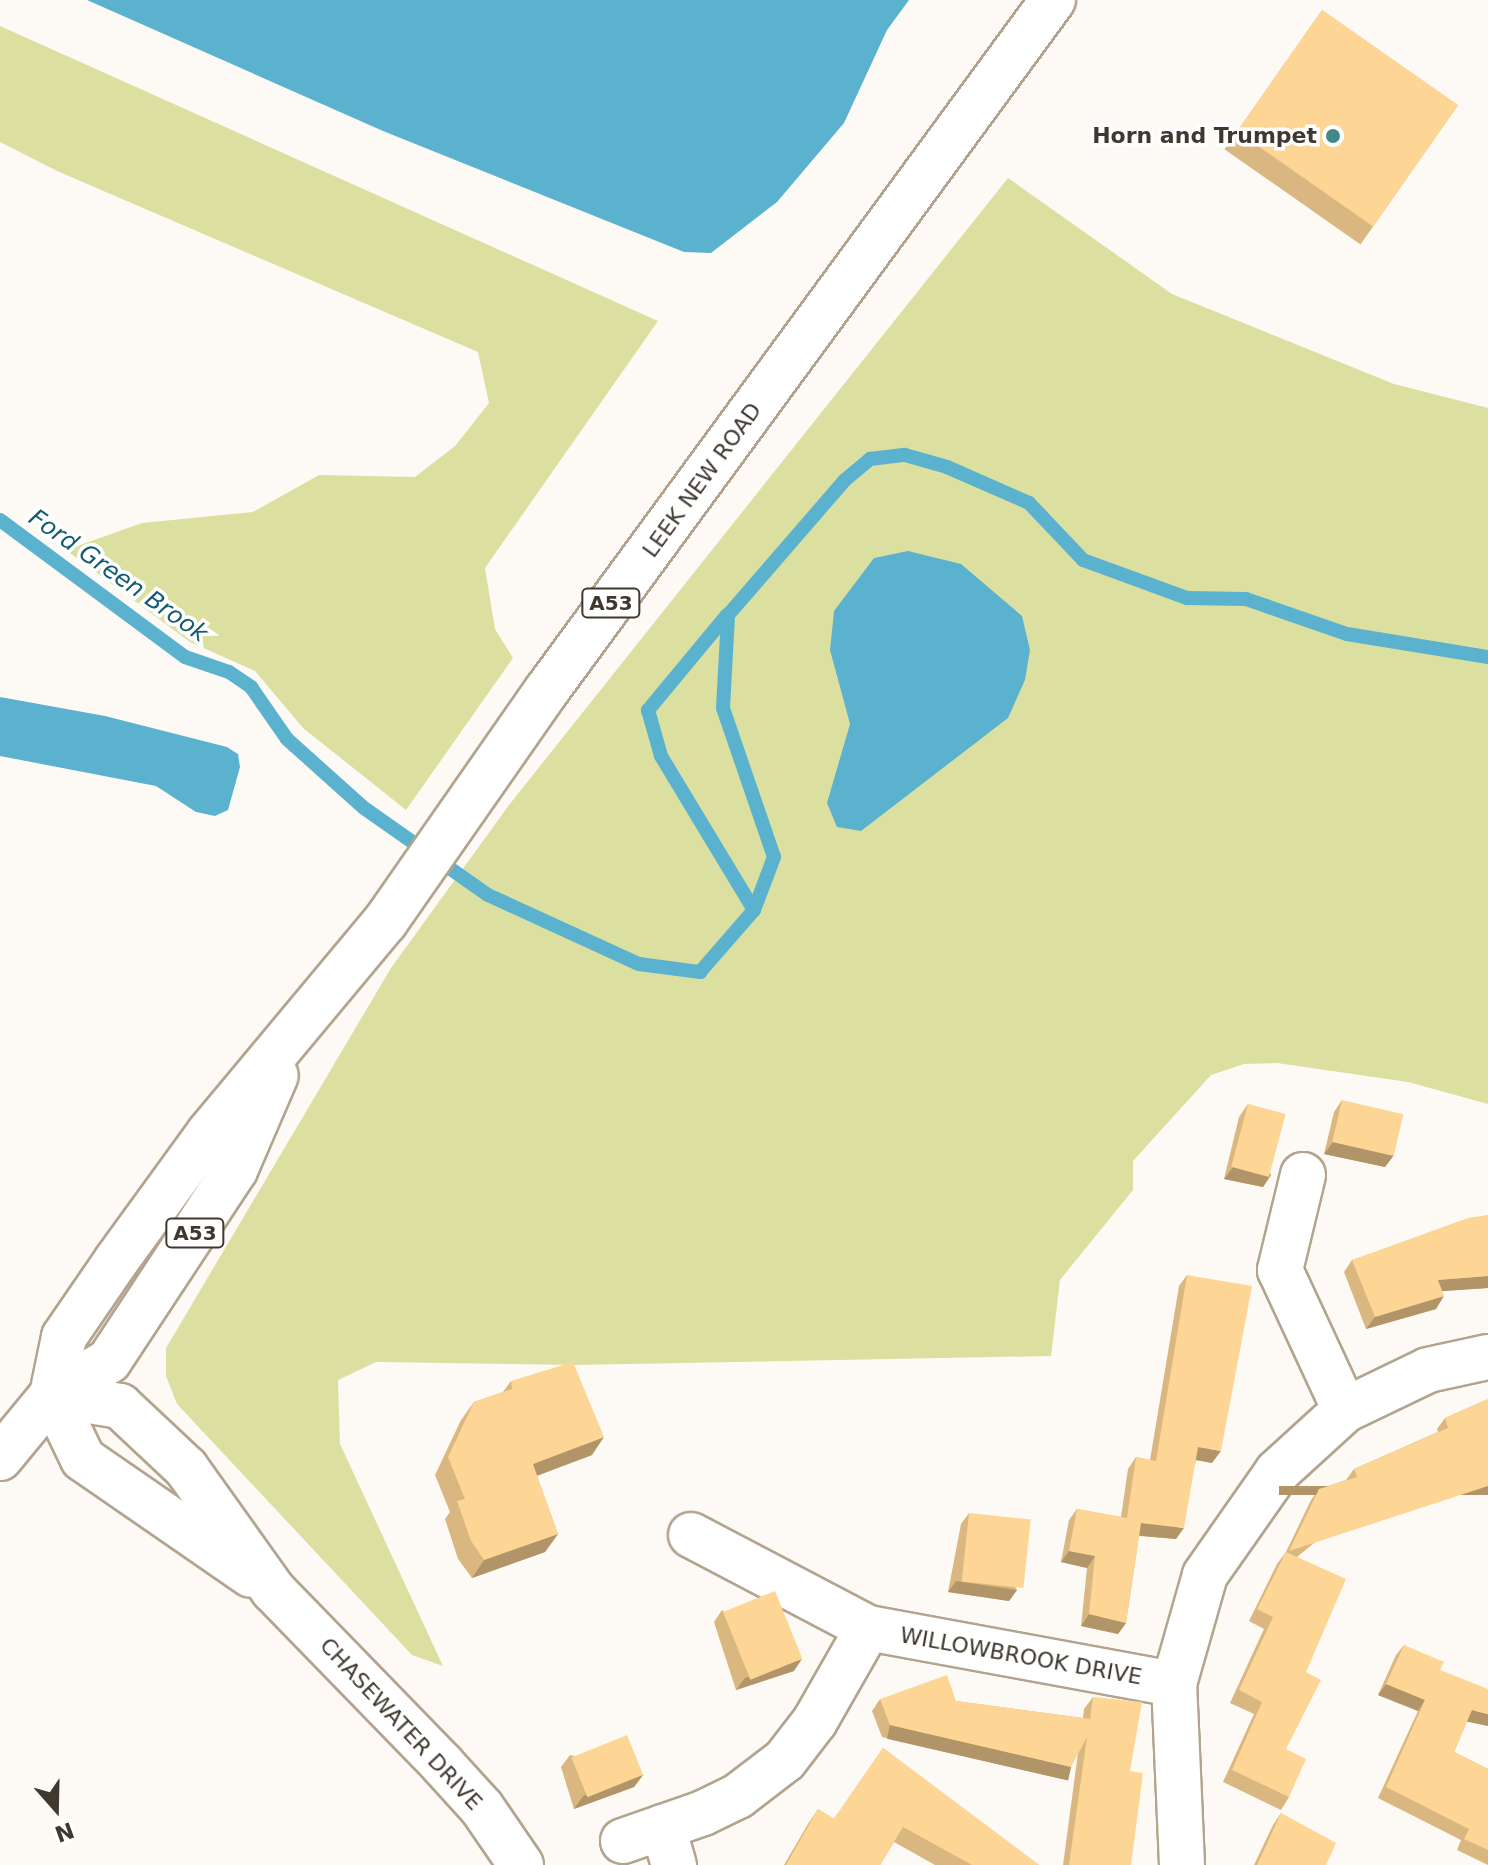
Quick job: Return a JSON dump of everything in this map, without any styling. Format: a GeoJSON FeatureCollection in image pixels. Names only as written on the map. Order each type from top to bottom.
{"type":"FeatureCollection","features":[{"type":"Feature","properties":{"kind":"main road","name":"LEEK NEW ROAD"},"geometry":{"type":"LineString","coordinates":[[0,1458],[52,1395],[64,1337],[209,1133],[385,922],[1053,0]]}},
{"type":"Feature","properties":{"kind":"main road"},"geometry":{"type":"LineString","coordinates":[[1303,1175],[1280,1270],[1345,1410]]}},
{"type":"Feature","properties":{"kind":"main road"},"geometry":{"type":"LineString","coordinates":[[1182,1865],[1174,1684],[1205,1575],[1277,1472],[1345,1410],[1428,1370],[1488,1357]]}},
{"type":"Feature","properties":{"kind":"main road","name":"CHASEWATER DRIVE"},"geometry":{"type":"LineString","coordinates":[[52,1395],[83,1459],[273,1590]]}},
{"type":"Feature","properties":{"kind":"main road","name":"CHASEWATER DRIVE"},"geometry":{"type":"LineString","coordinates":[[52,1395],[120,1406],[186,1468],[273,1590],[452,1775],[521,1865]]}},
{"type":"Feature","properties":{"kind":"main road","name":"WILLOWBROOK DRIVE"},"geometry":{"type":"LineString","coordinates":[[691,1535],[785,1579],[868,1628],[1174,1684]]}},
{"type":"Feature","properties":{"kind":"main road"},"geometry":{"type":"LineString","coordinates":[[653,1844],[738,1796],[785,1760],[815,1721],[868,1628]]}},
{"type":"Feature","properties":{"kind":"green space"},"geometry":{"type":"Polygon","coordinates":[[[0,26],[658,321],[485,568],[495,629],[513,658],[406,810],[303,728],[255,671],[190,642],[66,550],[142,523],[253,512],[319,475],[415,477],[455,446],[489,403],[478,352],[57,171],[0,142],[0,26]]]}},
{"type":"Feature","properties":{"kind":"green space"},"geometry":{"type":"Polygon","coordinates":[[[1008,178],[1172,294],[1394,384],[1488,408],[1488,1104],[1408,1082],[1277,1063],[1244,1064],[1211,1075],[1133,1161],[1133,1190],[1060,1280],[1051,1356],[574,1365],[376,1362],[338,1380],[340,1444],[443,1666],[412,1655],[177,1404],[166,1376],[166,1348],[391,968],[509,805],[1008,178]]]}},
{"type":"Feature","properties":{"kind":"water"},"geometry":{"type":"Polygon","coordinates":[[[87,0],[909,0],[887,30],[844,123],[777,202],[711,253],[684,252],[383,131],[87,0]]]}},
{"type":"Feature","properties":{"kind":"water"},"geometry":{"type":"Polygon","coordinates":[[[908,551],[961,564],[1022,616],[1030,650],[1025,680],[1008,718],[861,831],[837,827],[827,803],[850,724],[830,650],[834,611],[874,558],[908,551]]]}},
{"type":"Feature","properties":{"kind":"water"},"geometry":{"type":"Polygon","coordinates":[[[0,697],[105,716],[227,747],[238,754],[240,767],[228,810],[215,816],[196,812],[156,786],[0,756],[0,697]]]}},
{"type":"Feature","properties":{"kind":"building","name":"Horn and Trumpet"},"geometry":{"type":"Polygon","coordinates":[[[1322,10],[1458,105],[1373,226],[1237,131],[1322,10]]]}},
{"type":"Feature","properties":{"kind":"building"},"geometry":{"type":"Polygon","coordinates":[[[1342,1100],[1403,1114],[1394,1156],[1332,1142],[1342,1100]]]}},
{"type":"Feature","properties":{"kind":"building"},"geometry":{"type":"Polygon","coordinates":[[[1248,1104],[1286,1114],[1269,1177],[1231,1167],[1248,1104]]]}},
{"type":"Feature","properties":{"kind":"building"},"geometry":{"type":"Polygon","coordinates":[[[1488,1215],[1488,1276],[1438,1280],[1444,1296],[1375,1317],[1352,1260],[1468,1218],[1488,1215]]]}},
{"type":"Feature","properties":{"kind":"building"},"geometry":{"type":"Polygon","coordinates":[[[1187,1275],[1252,1286],[1221,1451],[1198,1447],[1184,1528],[1141,1523],[1126,1623],[1089,1614],[1095,1556],[1069,1551],[1077,1509],[1127,1518],[1136,1457],[1156,1461],[1187,1275]]]}},
{"type":"Feature","properties":{"kind":"building"},"geometry":{"type":"Polygon","coordinates":[[[573,1362],[604,1437],[533,1464],[558,1534],[484,1560],[471,1541],[457,1501],[465,1499],[448,1457],[474,1402],[512,1389],[511,1381],[573,1362]]]}},
{"type":"Feature","properties":{"kind":"building"},"geometry":{"type":"Polygon","coordinates":[[[1488,1399],[1488,1486],[1289,1551],[1319,1489],[1357,1477],[1354,1469],[1448,1428],[1445,1418],[1488,1399]]]}},
{"type":"Feature","properties":{"kind":"building"},"geometry":{"type":"Polygon","coordinates":[[[969,1513],[1031,1519],[1023,1588],[962,1582],[969,1513]]]}},
{"type":"Feature","properties":{"kind":"building"},"geometry":{"type":"Polygon","coordinates":[[[1286,1552],[1346,1579],[1306,1672],[1321,1680],[1286,1749],[1306,1759],[1289,1797],[1232,1770],[1262,1702],[1239,1690],[1273,1617],[1257,1609],[1286,1552]]]}},
{"type":"Feature","properties":{"kind":"building"},"geometry":{"type":"Polygon","coordinates":[[[775,1591],[802,1659],[750,1680],[723,1612],[775,1591]]]}},
{"type":"Feature","properties":{"kind":"building"},"geometry":{"type":"Polygon","coordinates":[[[1404,1645],[1444,1662],[1440,1670],[1488,1689],[1488,1714],[1472,1710],[1454,1752],[1488,1769],[1488,1850],[1464,1839],[1469,1829],[1386,1787],[1425,1700],[1386,1684],[1404,1645]]]}},
{"type":"Feature","properties":{"kind":"building"},"geometry":{"type":"Polygon","coordinates":[[[947,1675],[956,1701],[1090,1719],[1093,1697],[1142,1702],[1130,1771],[1143,1773],[1131,1865],[1069,1865],[1087,1737],[1071,1767],[890,1725],[880,1699],[947,1675]]]}},
{"type":"Feature","properties":{"kind":"building"},"geometry":{"type":"Polygon","coordinates":[[[627,1735],[643,1775],[587,1797],[571,1757],[627,1735]]]}},
{"type":"Feature","properties":{"kind":"building"},"geometry":{"type":"Polygon","coordinates":[[[883,1748],[1039,1865],[972,1865],[903,1827],[880,1865],[786,1865],[818,1809],[834,1819],[883,1748]]]}},
{"type":"Feature","properties":{"kind":"building"},"geometry":{"type":"Polygon","coordinates":[[[1281,1813],[1336,1843],[1326,1865],[1257,1865],[1281,1813]]]}},
{"type":"Feature","properties":{"kind":"waterway","name":"Ford Green Brook"},"geometry":{"type":"LineString","coordinates":[[0,520],[185,657],[229,672],[251,687],[287,739],[364,808],[488,895],[639,964],[700,972],[754,910],[774,857],[723,708],[728,615],[845,480],[870,459],[905,455],[947,467],[1029,503],[1083,560],[1187,598],[1246,599],[1347,634],[1488,657]]}},
{"type":"Feature","properties":{"kind":"waterway","name":"Ford Green Brook"},"geometry":{"type":"LineString","coordinates":[[727,615],[648,710],[661,756],[754,910]]}},
{"type":"Feature","properties":{"kind":"place","name":"Horn and Trumpet"},"geometry":{"type":"Point","coordinates":[1333,136]}}]}
